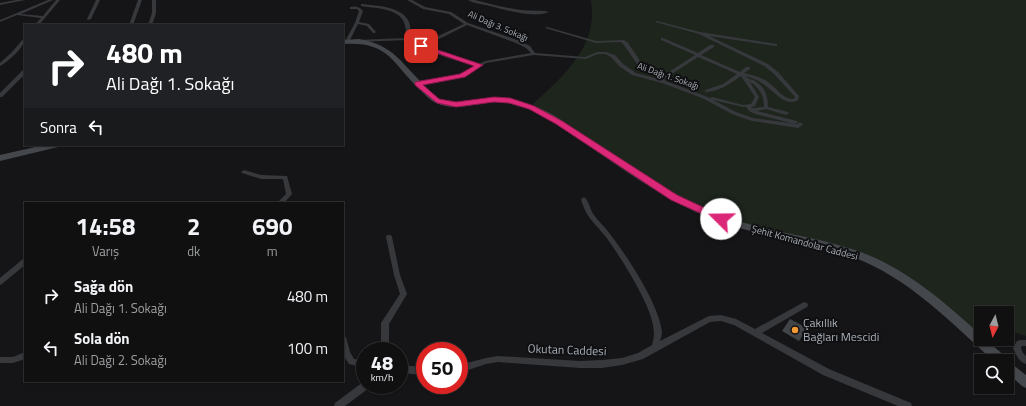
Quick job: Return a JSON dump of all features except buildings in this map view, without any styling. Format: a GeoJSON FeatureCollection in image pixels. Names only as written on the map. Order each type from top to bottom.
{"type":"FeatureCollection","features":[{"type":"Feature","properties":{"kind":"main road","name":"Şehit Komandolar Caddesi"},"geometry":{"type":"LineString","coordinates":[[345,42],[357,41],[382,47],[393,55],[417,84],[437,101],[456,105],[494,100],[510,101],[532,108],[559,123],[674,197],[709,215],[848,252],[876,262],[916,286],[994,354]]}},
{"type":"Feature","properties":{"kind":"main road"},"geometry":{"type":"LineString","coordinates":[[0,158],[50,146]]}},
{"type":"Feature","properties":{"kind":"main road"},"geometry":{"type":"LineString","coordinates":[[1014,372],[1026,382]]}},
{"type":"Feature","properties":{"kind":"street"},"geometry":{"type":"LineString","coordinates":[[0,4],[23,0]]}},
{"type":"Feature","properties":{"kind":"street"},"geometry":{"type":"LineString","coordinates":[[0,21],[18,15],[51,0]]}},
{"type":"Feature","properties":{"kind":"street"},"geometry":{"type":"LineString","coordinates":[[38,24],[58,0]]}},
{"type":"Feature","properties":{"kind":"street"},"geometry":{"type":"LineString","coordinates":[[89,19],[98,0]]}},
{"type":"Feature","properties":{"kind":"street"},"geometry":{"type":"LineString","coordinates":[[131,24],[140,0]]}},
{"type":"Feature","properties":{"kind":"street"},"geometry":{"type":"LineString","coordinates":[[150,24],[154,13],[154,0]]}},
{"type":"Feature","properties":{"kind":"street","name":"Ali Dağı 3. Sokağı"},"geometry":{"type":"LineString","coordinates":[[409,0],[424,8],[450,13],[467,24],[518,42],[528,47],[534,54]]}},
{"type":"Feature","properties":{"kind":"street"},"geometry":{"type":"LineString","coordinates":[[470,0],[514,10],[537,13],[547,12]]}},
{"type":"Feature","properties":{"kind":"street"},"geometry":{"type":"LineString","coordinates":[[362,5],[377,7],[399,14],[407,24],[408,39]]}},
{"type":"Feature","properties":{"kind":"street"},"geometry":{"type":"LineString","coordinates":[[345,42],[357,23],[361,10],[351,8]]}},
{"type":"Feature","properties":{"kind":"street"},"geometry":{"type":"LineString","coordinates":[[18,15],[44,17]]}},
{"type":"Feature","properties":{"kind":"street"},"geometry":{"type":"LineString","coordinates":[[657,22],[700,32],[774,45]]}},
{"type":"Feature","properties":{"kind":"street"},"geometry":{"type":"LineString","coordinates":[[357,23],[368,25],[374,32]]}},
{"type":"Feature","properties":{"kind":"street"},"geometry":{"type":"LineString","coordinates":[[421,46],[467,24]]}},
{"type":"Feature","properties":{"kind":"street"},"geometry":{"type":"LineString","coordinates":[[547,28],[596,42],[622,41],[626,44],[641,66],[663,80],[698,54],[712,46]]}},
{"type":"Feature","properties":{"kind":"street"},"geometry":{"type":"LineString","coordinates":[[662,39],[742,74],[755,77],[768,84],[784,98],[793,100],[797,99],[776,72],[766,65],[700,32]]}},
{"type":"Feature","properties":{"kind":"street"},"geometry":{"type":"LineString","coordinates":[[357,41],[408,39],[421,46],[479,65]]}},
{"type":"Feature","properties":{"kind":"street"},"geometry":{"type":"LineString","coordinates":[[0,65],[14,53],[24,40]]}},
{"type":"Feature","properties":{"kind":"street","name":"Ali Dağı 1. Sokağı"},"geometry":{"type":"LineString","coordinates":[[417,84],[462,76],[485,62],[534,54],[586,58],[597,53],[606,53],[614,56],[621,65],[634,74],[663,80],[704,97],[734,113],[752,119],[796,126],[800,124],[762,115],[749,108]]}},
{"type":"Feature","properties":{"kind":"street"},"geometry":{"type":"LineString","coordinates":[[707,91],[725,85],[742,74],[748,68]]}},
{"type":"Feature","properties":{"kind":"street"},"geometry":{"type":"LineString","coordinates":[[0,96],[24,72]]}},
{"type":"Feature","properties":{"kind":"street"},"geometry":{"type":"LineString","coordinates":[[742,74],[757,97],[749,108]]}},
{"type":"Feature","properties":{"kind":"street"},"geometry":{"type":"LineString","coordinates":[[745,79],[757,84],[763,91],[767,99],[766,108]]}},
{"type":"Feature","properties":{"kind":"street"},"geometry":{"type":"LineString","coordinates":[[704,97],[749,108],[766,108],[786,113]]}},
{"type":"Feature","properties":{"kind":"street"},"geometry":{"type":"LineString","coordinates":[[244,172],[261,177],[285,177],[289,194],[281,202]]}},
{"type":"Feature","properties":{"kind":"street"},"geometry":{"type":"LineString","coordinates":[[584,199],[587,212],[625,258],[652,309],[658,332],[656,347]]}},
{"type":"Feature","properties":{"kind":"street"},"geometry":{"type":"LineString","coordinates":[[385,342],[385,323],[404,294],[397,275],[389,238]]}},
{"type":"Feature","properties":{"kind":"street"},"geometry":{"type":"LineString","coordinates":[[0,282],[24,262]]}},
{"type":"Feature","properties":{"kind":"street"},"geometry":{"type":"LineString","coordinates":[[754,333],[804,305]]}},
{"type":"Feature","properties":{"kind":"street","name":"Okutan Caddesi"},"geometry":{"type":"LineString","coordinates":[[468,367],[498,359],[600,364],[613,363],[648,353],[656,347],[709,319],[715,318],[736,322],[826,372],[908,406]]}},
{"type":"Feature","properties":{"kind":"street"},"geometry":{"type":"LineString","coordinates":[[344,343],[348,358],[352,362],[356,363]]}},
{"type":"Feature","properties":{"kind":"street"},"geometry":{"type":"LineString","coordinates":[[1026,343],[1020,343],[1017,348],[1020,355],[1026,360]]}},
{"type":"Feature","properties":{"kind":"street"},"geometry":{"type":"LineString","coordinates":[[0,360],[13,360],[24,355]]}},
{"type":"Feature","properties":{"kind":"street"},"geometry":{"type":"LineString","coordinates":[[338,406],[356,392]]}},
{"type":"Feature","properties":{"kind":"shaded area"},"geometry":{"type":"Polygon","coordinates":[[[591,0],[1026,0],[1026,336],[1014,332],[1014,306],[974,306],[974,335],[920,288],[876,263],[701,211],[531,106],[555,84],[576,60],[584,47],[592,17],[591,0]]]}},
{"type":"Feature","properties":{"kind":"place","name":"Çakıllık Bağları Mescidi"},"geometry":{"type":"Point","coordinates":[795,330]}},
{"type":"Feature","properties":{"kind":"route"},"geometry":{"type":"LineString","coordinates":[[421,46],[450,57],[479,65],[474,70],[462,76],[417,84],[437,101],[456,105],[494,100],[510,101],[532,108],[545,114],[674,197],[709,215],[721,219]]}}]}
